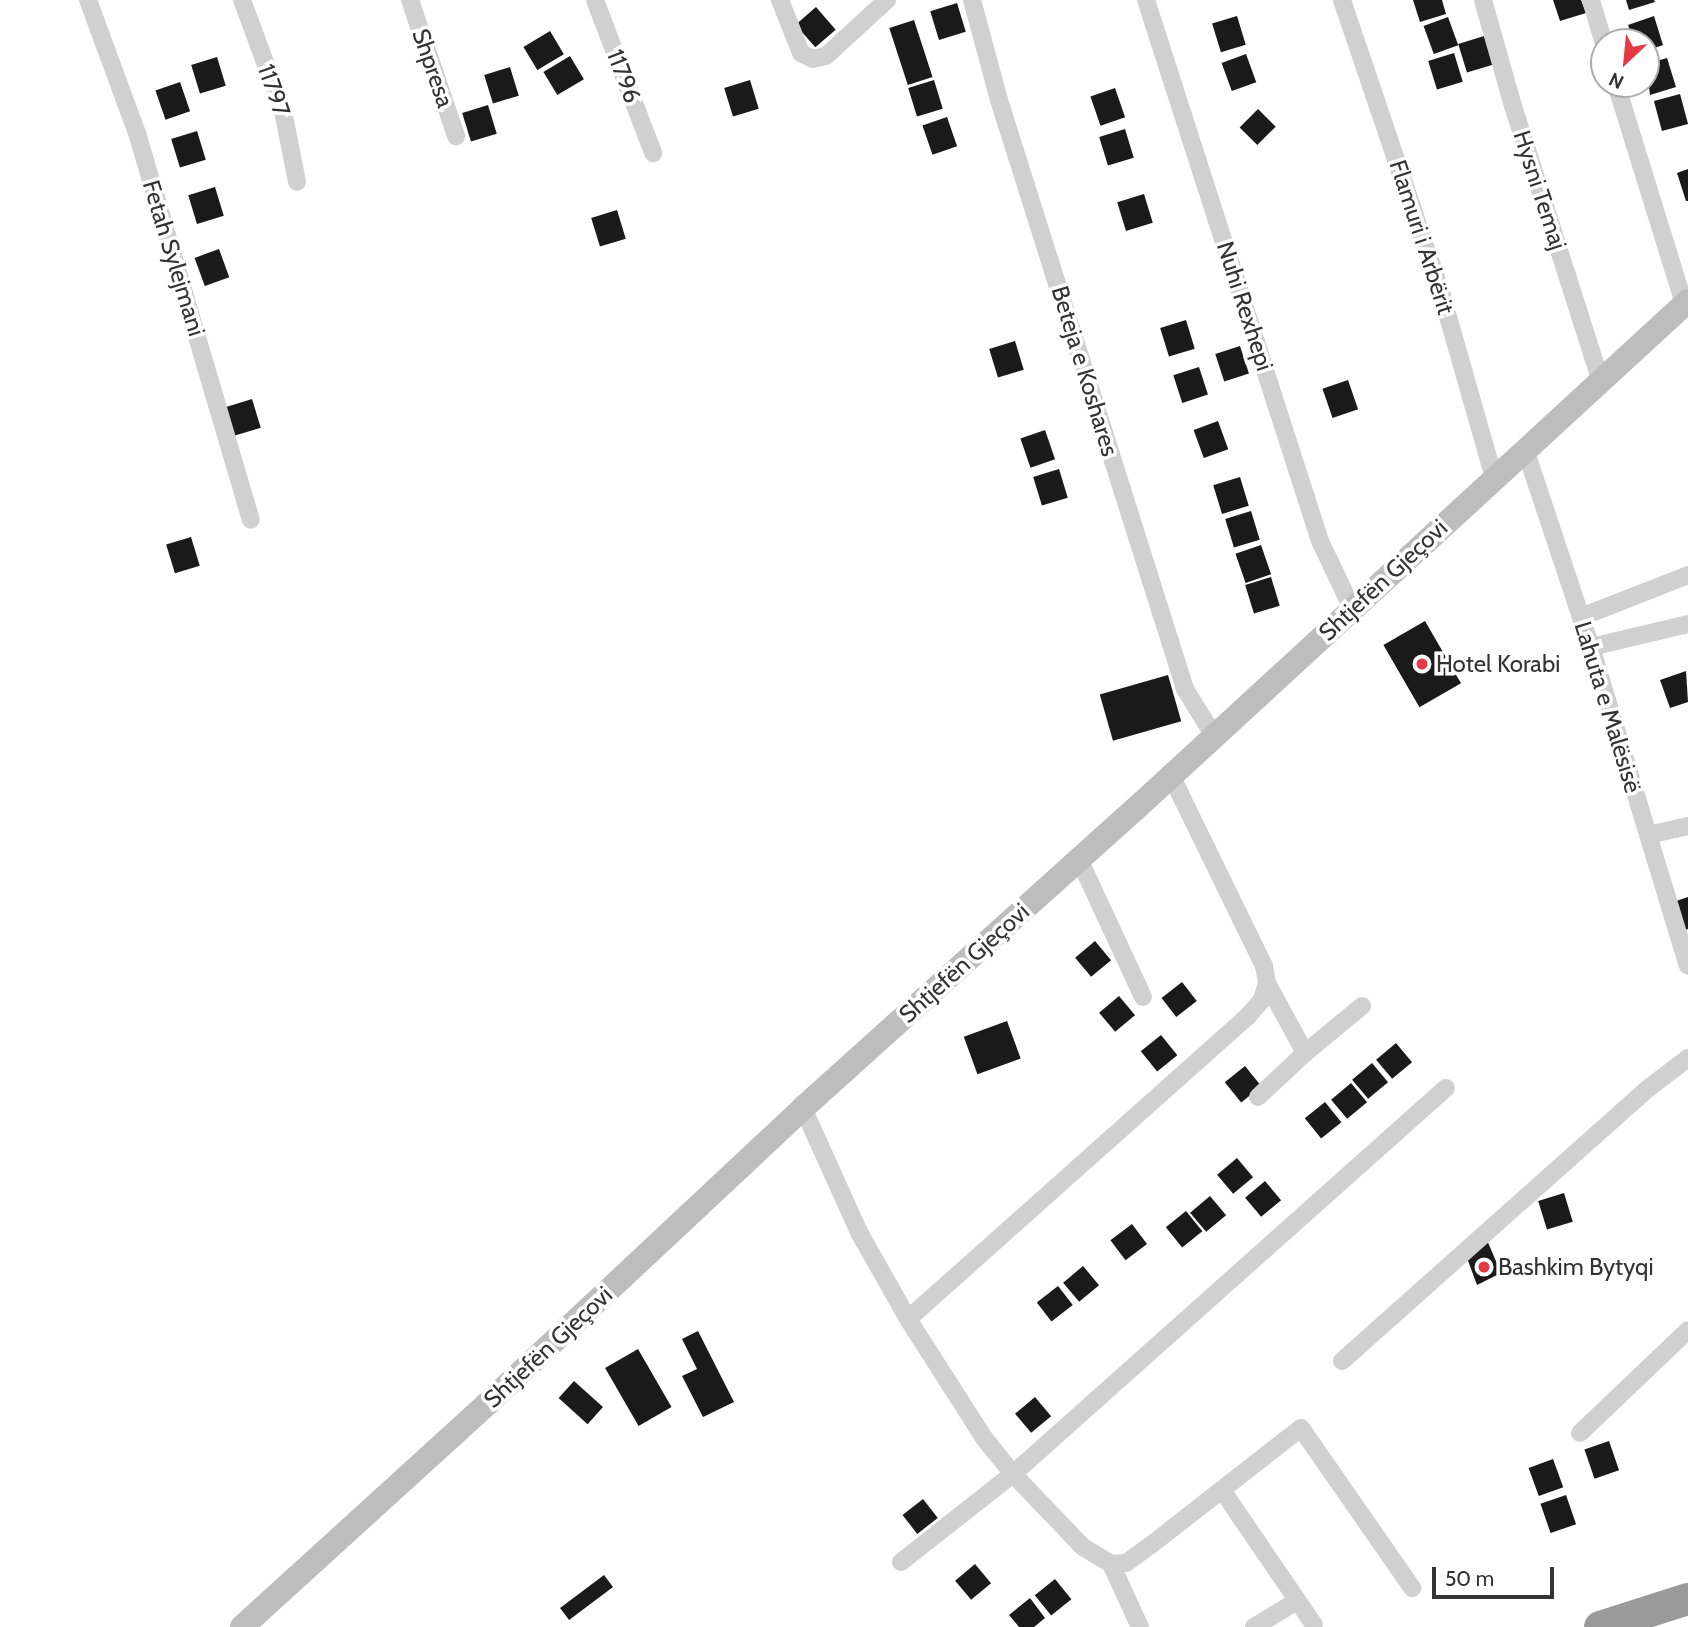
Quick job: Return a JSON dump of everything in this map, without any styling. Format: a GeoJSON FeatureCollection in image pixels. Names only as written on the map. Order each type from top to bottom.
{"type":"FeatureCollection","features":[{"type":"Feature","properties":{"kind":"highway"},"geometry":{"type":"LineString","coordinates":[[1600,1627],[1688,1600]]}},
{"type":"Feature","properties":{"kind":"street","name":"Fetah Sylejmani"},"geometry":{"type":"LineString","coordinates":[[88,0],[136,133],[251,520]]}},
{"type":"Feature","properties":{"kind":"street","name":"11797"},"geometry":{"type":"LineString","coordinates":[[242,0],[283,111],[297,182]]}},
{"type":"Feature","properties":{"kind":"street","name":"Shpresa"},"geometry":{"type":"LineString","coordinates":[[410,0],[456,136]]}},
{"type":"Feature","properties":{"kind":"street","name":"11796"},"geometry":{"type":"LineString","coordinates":[[595,0],[653,153]]}},
{"type":"Feature","properties":{"kind":"street"},"geometry":{"type":"LineString","coordinates":[[780,0],[801,53],[813,59],[827,56],[887,0]]}},
{"type":"Feature","properties":{"kind":"street","name":"Beteja e Koshares"},"geometry":{"type":"LineString","coordinates":[[972,0],[999,100],[1185,689],[1214,736]]}},
{"type":"Feature","properties":{"kind":"street","name":"Nuhi Rexhepi"},"geometry":{"type":"LineString","coordinates":[[1146,0],[1320,541],[1352,608]]}},
{"type":"Feature","properties":{"kind":"street","name":"Flamuri i Arbërit"},"geometry":{"type":"LineString","coordinates":[[1342,0],[1441,292],[1494,478]]}},
{"type":"Feature","properties":{"kind":"street","name":"Hysni Temaj"},"geometry":{"type":"LineString","coordinates":[[1483,0],[1513,106],[1600,379]]}},
{"type":"Feature","properties":{"kind":"street"},"geometry":{"type":"LineString","coordinates":[[1591,0],[1599,28]]}},
{"type":"Feature","properties":{"kind":"street"},"geometry":{"type":"LineString","coordinates":[[1620,98],[1686,302]]}},
{"type":"Feature","properties":{"kind":"street","name":"Shtjefën Gjeçovi"},"geometry":{"type":"LineString","coordinates":[[242,1627],[488,1403],[803,1108],[1214,736],[1686,302]]}},
{"type":"Feature","properties":{"kind":"street","name":"Lahuta e Malësisë"},"geometry":{"type":"LineString","coordinates":[[1525,449],[1591,647],[1688,966]]}},
{"type":"Feature","properties":{"kind":"street"},"geometry":{"type":"LineString","coordinates":[[1581,617],[1688,575]]}},
{"type":"Feature","properties":{"kind":"street"},"geometry":{"type":"LineString","coordinates":[[1591,647],[1688,624]]}},
{"type":"Feature","properties":{"kind":"street"},"geometry":{"type":"LineString","coordinates":[[1170,773],[1199,838],[1255,943],[1267,983],[1305,1053]]}},
{"type":"Feature","properties":{"kind":"street"},"geometry":{"type":"LineString","coordinates":[[1647,835],[1688,827]]}},
{"type":"Feature","properties":{"kind":"street"},"geometry":{"type":"LineString","coordinates":[[1079,859],[1143,997]]}},
{"type":"Feature","properties":{"kind":"street"},"geometry":{"type":"LineString","coordinates":[[908,1319],[1248,1016],[1262,1000],[1267,983]]}},
{"type":"Feature","properties":{"kind":"street"},"geometry":{"type":"LineString","coordinates":[[1258,1097],[1305,1053],[1362,1006]]}},
{"type":"Feature","properties":{"kind":"street"},"geometry":{"type":"LineString","coordinates":[[1342,1361],[1650,1087],[1688,1058]]}},
{"type":"Feature","properties":{"kind":"street"},"geometry":{"type":"LineString","coordinates":[[901,1562],[1013,1474],[1447,1088]]}},
{"type":"Feature","properties":{"kind":"street"},"geometry":{"type":"LineString","coordinates":[[803,1108],[860,1234],[908,1319],[984,1438],[1013,1474],[1083,1547],[1111,1564],[1140,1627]]}},
{"type":"Feature","properties":{"kind":"street"},"geometry":{"type":"LineString","coordinates":[[1580,1433],[1688,1330]]}},
{"type":"Feature","properties":{"kind":"street"},"geometry":{"type":"LineString","coordinates":[[1111,1564],[1126,1563],[1301,1428],[1412,1588]]}},
{"type":"Feature","properties":{"kind":"street"},"geometry":{"type":"LineString","coordinates":[[1223,1489],[1314,1625]]}},
{"type":"Feature","properties":{"kind":"street"},"geometry":{"type":"LineString","coordinates":[[1254,1627],[1297,1601]]}},
{"type":"Feature","properties":{"kind":"building"},"geometry":{"type":"Polygon","coordinates":[[[1413,0],[1442,0],[1446,14],[1420,22],[1413,0]]]}},
{"type":"Feature","properties":{"kind":"building"},"geometry":{"type":"Polygon","coordinates":[[[1553,0],[1581,0],[1586,13],[1560,21],[1553,0]]]}},
{"type":"Feature","properties":{"kind":"building"},"geometry":{"type":"Polygon","coordinates":[[[1626,0],[1654,0],[1655,2],[1629,10],[1626,0]]]}},
{"type":"Feature","properties":{"kind":"building"},"geometry":{"type":"Polygon","coordinates":[[[957,3],[966,32],[939,40],[930,11],[957,3]]]}},
{"type":"Feature","properties":{"kind":"building"},"geometry":{"type":"Polygon","coordinates":[[[816,7],[836,30],[815,47],[796,25],[816,7]]]}},
{"type":"Feature","properties":{"kind":"building"},"geometry":{"type":"Polygon","coordinates":[[[1237,16],[1246,45],[1221,52],[1212,24],[1237,16]]]}},
{"type":"Feature","properties":{"kind":"building"},"geometry":{"type":"Polygon","coordinates":[[[1654,16],[1658,28],[1629,28],[1628,25],[1654,16]]]}},
{"type":"Feature","properties":{"kind":"building"},"geometry":{"type":"Polygon","coordinates":[[[1448,17],[1458,45],[1434,54],[1424,26],[1448,17]]]}},
{"type":"Feature","properties":{"kind":"building"},"geometry":{"type":"Polygon","coordinates":[[[914,20],[933,77],[908,85],[889,28],[914,20]]]}},
{"type":"Feature","properties":{"kind":"building"},"geometry":{"type":"Polygon","coordinates":[[[550,31],[564,54],[537,70],[523,47],[550,31]]]}},
{"type":"Feature","properties":{"kind":"building"},"geometry":{"type":"Polygon","coordinates":[[[1484,36],[1493,65],[1467,73],[1458,44],[1484,36]]]}},
{"type":"Feature","properties":{"kind":"building"},"geometry":{"type":"Polygon","coordinates":[[[1454,53],[1463,82],[1437,90],[1428,61],[1454,53]]]}},
{"type":"Feature","properties":{"kind":"building"},"geometry":{"type":"Polygon","coordinates":[[[1246,54],[1256,82],[1232,91],[1222,63],[1246,54]]]}},
{"type":"Feature","properties":{"kind":"building"},"geometry":{"type":"Polygon","coordinates":[[[570,56],[584,79],[557,95],[543,72],[570,56]]]}},
{"type":"Feature","properties":{"kind":"building"},"geometry":{"type":"Polygon","coordinates":[[[217,57],[226,86],[200,94],[191,65],[217,57]]]}},
{"type":"Feature","properties":{"kind":"building"},"geometry":{"type":"Polygon","coordinates":[[[1667,58],[1676,87],[1660,92],[1660,60],[1667,58]]]}},
{"type":"Feature","properties":{"kind":"building"},"geometry":{"type":"Polygon","coordinates":[[[510,67],[519,96],[493,104],[484,75],[510,67]]]}},
{"type":"Feature","properties":{"kind":"building"},"geometry":{"type":"Polygon","coordinates":[[[750,80],[759,109],[733,117],[724,88],[750,80]]]}},
{"type":"Feature","properties":{"kind":"building"},"geometry":{"type":"Polygon","coordinates":[[[934,80],[943,109],[917,117],[908,88],[934,80]]]}},
{"type":"Feature","properties":{"kind":"building"},"geometry":{"type":"Polygon","coordinates":[[[180,82],[190,111],[166,120],[155,90],[180,82]]]}},
{"type":"Feature","properties":{"kind":"building"},"geometry":{"type":"Polygon","coordinates":[[[1115,88],[1125,117],[1101,126],[1090,96],[1115,88]]]}},
{"type":"Feature","properties":{"kind":"building"},"geometry":{"type":"Polygon","coordinates":[[[1680,94],[1688,124],[1662,131],[1654,101],[1680,94]]]}},
{"type":"Feature","properties":{"kind":"building"},"geometry":{"type":"Polygon","coordinates":[[[488,105],[497,134],[471,142],[462,113],[488,105]]]}},
{"type":"Feature","properties":{"kind":"building"},"geometry":{"type":"Polygon","coordinates":[[[1258,109],[1276,127],[1257,145],[1240,127],[1258,109]]]}},
{"type":"Feature","properties":{"kind":"building"},"geometry":{"type":"Polygon","coordinates":[[[947,117],[957,146],[933,155],[922,125],[947,117]]]}},
{"type":"Feature","properties":{"kind":"building"},"geometry":{"type":"Polygon","coordinates":[[[1125,129],[1134,158],[1108,166],[1099,137],[1125,129]]]}},
{"type":"Feature","properties":{"kind":"building"},"geometry":{"type":"Polygon","coordinates":[[[197,131],[206,160],[180,168],[171,139],[197,131]]]}},
{"type":"Feature","properties":{"kind":"building"},"geometry":{"type":"Polygon","coordinates":[[[1688,169],[1688,201],[1686,201],[1677,173],[1688,169]]]}},
{"type":"Feature","properties":{"kind":"building"},"geometry":{"type":"Polygon","coordinates":[[[215,187],[224,216],[197,224],[188,195],[215,187]]]}},
{"type":"Feature","properties":{"kind":"building"},"geometry":{"type":"Polygon","coordinates":[[[1144,194],[1153,223],[1126,231],[1117,202],[1144,194]]]}},
{"type":"Feature","properties":{"kind":"building"},"geometry":{"type":"Polygon","coordinates":[[[617,210],[626,239],[600,247],[591,218],[617,210]]]}},
{"type":"Feature","properties":{"kind":"building"},"geometry":{"type":"Polygon","coordinates":[[[219,249],[229,277],[205,286],[195,258],[219,249]]]}},
{"type":"Feature","properties":{"kind":"building"},"geometry":{"type":"Polygon","coordinates":[[[1186,320],[1195,349],[1169,357],[1160,328],[1186,320]]]}},
{"type":"Feature","properties":{"kind":"building"},"geometry":{"type":"Polygon","coordinates":[[[1015,341],[1024,370],[998,378],[989,349],[1015,341]]]}},
{"type":"Feature","properties":{"kind":"building"},"geometry":{"type":"Polygon","coordinates":[[[1240,346],[1249,374],[1224,382],[1215,354],[1240,346]]]}},
{"type":"Feature","properties":{"kind":"building"},"geometry":{"type":"Polygon","coordinates":[[[1199,367],[1208,395],[1182,403],[1173,375],[1199,367]]]}},
{"type":"Feature","properties":{"kind":"building"},"geometry":{"type":"Polygon","coordinates":[[[1348,380],[1358,409],[1333,418],[1322,389],[1348,380]]]}},
{"type":"Feature","properties":{"kind":"building"},"geometry":{"type":"Polygon","coordinates":[[[252,399],[261,428],[235,436],[226,407],[252,399]]]}},
{"type":"Feature","properties":{"kind":"building"},"geometry":{"type":"Polygon","coordinates":[[[1218,421],[1228,449],[1204,458],[1194,430],[1218,421]]]}},
{"type":"Feature","properties":{"kind":"building"},"geometry":{"type":"Polygon","coordinates":[[[1045,430],[1055,459],[1031,468],[1020,438],[1045,430]]]}},
{"type":"Feature","properties":{"kind":"building"},"geometry":{"type":"Polygon","coordinates":[[[1059,469],[1068,498],[1042,506],[1033,477],[1059,469]]]}},
{"type":"Feature","properties":{"kind":"building"},"geometry":{"type":"Polygon","coordinates":[[[1240,477],[1249,506],[1222,514],[1213,485],[1240,477]]]}},
{"type":"Feature","properties":{"kind":"building"},"geometry":{"type":"Polygon","coordinates":[[[1251,511],[1260,540],[1234,548],[1225,519],[1251,511]]]}},
{"type":"Feature","properties":{"kind":"building"},"geometry":{"type":"Polygon","coordinates":[[[191,537],[200,566],[175,573],[166,545],[191,537]]]}},
{"type":"Feature","properties":{"kind":"building"},"geometry":{"type":"Polygon","coordinates":[[[1261,545],[1271,574],[1246,583],[1235,554],[1261,545]]]}},
{"type":"Feature","properties":{"kind":"building"},"geometry":{"type":"Polygon","coordinates":[[[1271,577],[1280,606],[1254,614],[1245,585],[1271,577]]]}},
{"type":"Feature","properties":{"kind":"building","name":"Hotel Korabi"},"geometry":{"type":"Polygon","coordinates":[[[1425,621],[1461,683],[1419,707],[1383,645],[1425,621]]]}},
{"type":"Feature","properties":{"kind":"building"},"geometry":{"type":"Polygon","coordinates":[[[1686,671],[1688,702],[1670,708],[1660,680],[1686,671]]]}},
{"type":"Feature","properties":{"kind":"building"},"geometry":{"type":"Polygon","coordinates":[[[1168,675],[1181,721],[1113,741],[1100,695],[1168,675]]]}},
{"type":"Feature","properties":{"kind":"building"},"geometry":{"type":"Polygon","coordinates":[[[1688,897],[1688,929],[1685,930],[1676,901],[1688,897]]]}},
{"type":"Feature","properties":{"kind":"building"},"geometry":{"type":"Polygon","coordinates":[[[1095,941],[1111,960],[1091,977],[1075,958],[1095,941]]]}},
{"type":"Feature","properties":{"kind":"building"},"geometry":{"type":"Polygon","coordinates":[[[1182,982],[1197,1001],[1176,1017],[1162,998],[1182,982]]]}},
{"type":"Feature","properties":{"kind":"building"},"geometry":{"type":"Polygon","coordinates":[[[1119,996],[1135,1015],[1115,1032],[1099,1013],[1119,996]]]}},
{"type":"Feature","properties":{"kind":"building"},"geometry":{"type":"Polygon","coordinates":[[[1007,1021],[1021,1059],[977,1074],[964,1037],[1007,1021]]]}},
{"type":"Feature","properties":{"kind":"building"},"geometry":{"type":"Polygon","coordinates":[[[1161,1035],[1177,1055],[1157,1072],[1141,1051],[1161,1035]]]}},
{"type":"Feature","properties":{"kind":"building"},"geometry":{"type":"Polygon","coordinates":[[[1396,1043],[1412,1062],[1392,1079],[1376,1060],[1396,1043]]]}},
{"type":"Feature","properties":{"kind":"building"},"geometry":{"type":"Polygon","coordinates":[[[1372,1063],[1388,1082],[1368,1099],[1352,1080],[1372,1063]]]}},
{"type":"Feature","properties":{"kind":"building"},"geometry":{"type":"Polygon","coordinates":[[[1245,1066],[1261,1086],[1241,1103],[1225,1082],[1245,1066]]]}},
{"type":"Feature","properties":{"kind":"building"},"geometry":{"type":"Polygon","coordinates":[[[1351,1083],[1367,1102],[1347,1119],[1331,1100],[1351,1083]]]}},
{"type":"Feature","properties":{"kind":"building"},"geometry":{"type":"Polygon","coordinates":[[[1325,1102],[1341,1122],[1321,1139],[1305,1118],[1325,1102]]]}},
{"type":"Feature","properties":{"kind":"building"},"geometry":{"type":"Polygon","coordinates":[[[1237,1158],[1253,1177],[1233,1194],[1217,1175],[1237,1158]]]}},
{"type":"Feature","properties":{"kind":"building"},"geometry":{"type":"Polygon","coordinates":[[[1265,1181],[1281,1200],[1261,1217],[1245,1198],[1265,1181]]]}},
{"type":"Feature","properties":{"kind":"building"},"geometry":{"type":"Polygon","coordinates":[[[1564,1193],[1573,1222],[1547,1230],[1538,1201],[1564,1193]]]}},
{"type":"Feature","properties":{"kind":"building"},"geometry":{"type":"Polygon","coordinates":[[[1210,1196],[1226,1215],[1206,1232],[1190,1213],[1210,1196]]]}},
{"type":"Feature","properties":{"kind":"building"},"geometry":{"type":"Polygon","coordinates":[[[1186,1211],[1202,1231],[1182,1248],[1166,1227],[1186,1211]]]}},
{"type":"Feature","properties":{"kind":"building"},"geometry":{"type":"Polygon","coordinates":[[[1132,1224],[1147,1244],[1125,1260],[1110,1240],[1132,1224]]]}},
{"type":"Feature","properties":{"kind":"building","name":"Bashkim Bytyqi"},"geometry":{"type":"Polygon","coordinates":[[[1487,1240],[1501,1273],[1477,1285],[1467,1258],[1487,1240]]]}},
{"type":"Feature","properties":{"kind":"building"},"geometry":{"type":"Polygon","coordinates":[[[1083,1266],[1099,1285],[1079,1302],[1063,1283],[1083,1266]]]}},
{"type":"Feature","properties":{"kind":"building"},"geometry":{"type":"Polygon","coordinates":[[[1058,1286],[1073,1305],[1051,1322],[1037,1303],[1058,1286]]]}},
{"type":"Feature","properties":{"kind":"building"},"geometry":{"type":"Polygon","coordinates":[[[698,1331],[734,1402],[703,1417],[682,1376],[697,1369],[682,1339],[698,1331]]]}},
{"type":"Feature","properties":{"kind":"building"},"geometry":{"type":"Polygon","coordinates":[[[638,1349],[672,1407],[639,1426],[605,1368],[638,1349]]]}},
{"type":"Feature","properties":{"kind":"building"},"geometry":{"type":"Polygon","coordinates":[[[574,1381],[603,1407],[588,1424],[559,1398],[574,1381]]]}},
{"type":"Feature","properties":{"kind":"building"},"geometry":{"type":"Polygon","coordinates":[[[1035,1397],[1051,1416],[1031,1433],[1015,1414],[1035,1397]]]}},
{"type":"Feature","properties":{"kind":"building"},"geometry":{"type":"Polygon","coordinates":[[[1609,1441],[1619,1470],[1595,1479],[1584,1449],[1609,1441]]]}},
{"type":"Feature","properties":{"kind":"building"},"geometry":{"type":"Polygon","coordinates":[[[1553,1459],[1563,1487],[1539,1496],[1529,1468],[1553,1459]]]}},
{"type":"Feature","properties":{"kind":"building"},"geometry":{"type":"Polygon","coordinates":[[[1566,1495],[1576,1524],[1551,1533],[1540,1504],[1566,1495]]]}},
{"type":"Feature","properties":{"kind":"building"},"geometry":{"type":"Polygon","coordinates":[[[923,1499],[938,1518],[917,1534],[903,1515],[923,1499]]]}},
{"type":"Feature","properties":{"kind":"building"},"geometry":{"type":"Polygon","coordinates":[[[975,1564],[991,1583],[971,1600],[955,1581],[975,1564]]]}},
{"type":"Feature","properties":{"kind":"building"},"geometry":{"type":"Polygon","coordinates":[[[604,1575],[613,1587],[569,1620],[560,1608],[604,1575]]]}},
{"type":"Feature","properties":{"kind":"building"},"geometry":{"type":"Polygon","coordinates":[[[1055,1579],[1071,1599],[1051,1616],[1035,1595],[1055,1579]]]}},
{"type":"Feature","properties":{"kind":"building"},"geometry":{"type":"Polygon","coordinates":[[[1030,1598],[1045,1618],[1034,1627],[1019,1627],[1009,1615],[1030,1598]]]}},
{"type":"Feature","properties":{"kind":"place","name":"Hotel Korabi"},"geometry":{"type":"Point","coordinates":[1422,664]}},
{"type":"Feature","properties":{"kind":"place","name":"Bashkim Bytyqi"},"geometry":{"type":"Point","coordinates":[1484,1267]}}]}
